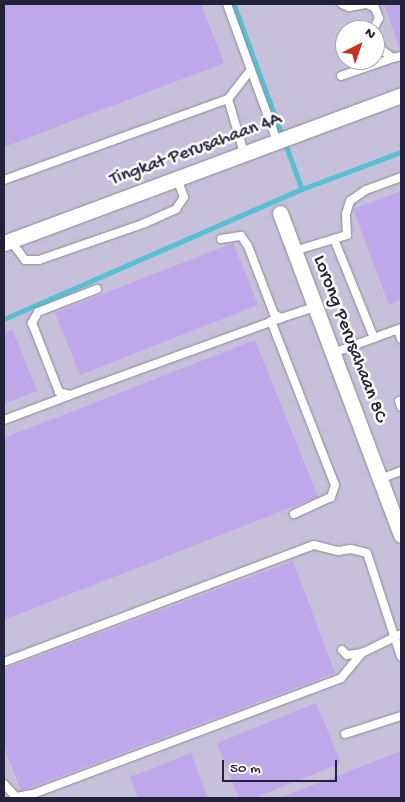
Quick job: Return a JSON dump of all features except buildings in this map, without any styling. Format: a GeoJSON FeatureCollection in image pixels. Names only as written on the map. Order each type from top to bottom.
{"type":"FeatureCollection","features":[{"type":"Feature","properties":{"kind":"street","name":"Tingkat Perusahaan 4A"},"geometry":{"type":"LineString","coordinates":[[7,242],[244,153],[399,99]]}},
{"type":"Feature","properties":{"kind":"street","name":"Lorong Perusahaan 8C"},"geometry":{"type":"LineString","coordinates":[[280,213],[401,535]]}},
{"type":"Feature","properties":{"kind":"lane"},"geometry":{"type":"LineString","coordinates":[[227,4],[277,141]]}},
{"type":"Feature","properties":{"kind":"lane"},"geometry":{"type":"LineString","coordinates":[[342,4],[349,7],[366,4],[375,8],[378,20]]}},
{"type":"Feature","properties":{"kind":"lane"},"geometry":{"type":"LineString","coordinates":[[385,53],[392,58]]}},
{"type":"Feature","properties":{"kind":"lane"},"geometry":{"type":"LineString","coordinates":[[341,76],[401,56]]}},
{"type":"Feature","properties":{"kind":"lane"},"geometry":{"type":"LineString","coordinates":[[4,180],[228,99],[251,70]]}},
{"type":"Feature","properties":{"kind":"lane"},"geometry":{"type":"LineString","coordinates":[[228,99],[244,153]]}},
{"type":"Feature","properties":{"kind":"lane"},"geometry":{"type":"LineString","coordinates":[[294,251],[347,235],[346,214],[350,201],[366,190],[401,177]]}},
{"type":"Feature","properties":{"kind":"lane"},"geometry":{"type":"LineString","coordinates":[[7,242],[25,260],[39,260],[145,223],[176,209],[184,197],[176,178]]}},
{"type":"Feature","properties":{"kind":"lane"},"geometry":{"type":"LineString","coordinates":[[221,239],[241,236],[248,246],[274,314],[281,318]]}},
{"type":"Feature","properties":{"kind":"lane"},"geometry":{"type":"LineString","coordinates":[[334,239],[374,338]]}},
{"type":"Feature","properties":{"kind":"lane"},"geometry":{"type":"LineString","coordinates":[[70,395],[59,392],[32,324],[38,312],[97,289]]}},
{"type":"Feature","properties":{"kind":"lane"},"geometry":{"type":"LineString","coordinates":[[4,420],[271,321],[315,307]]}},
{"type":"Feature","properties":{"kind":"lane"},"geometry":{"type":"LineString","coordinates":[[271,321],[335,485],[331,498],[294,514]]}},
{"type":"Feature","properties":{"kind":"lane"},"geometry":{"type":"LineString","coordinates":[[333,353],[400,329],[401,339]]}},
{"type":"Feature","properties":{"kind":"lane"},"geometry":{"type":"LineString","coordinates":[[380,479],[401,471]]}},
{"type":"Feature","properties":{"kind":"lane"},"geometry":{"type":"LineString","coordinates":[[4,662],[314,545],[367,553],[401,657]]}},
{"type":"Feature","properties":{"kind":"lane"},"geometry":{"type":"LineString","coordinates":[[342,650],[347,655],[362,653],[393,636],[401,634]]}},
{"type":"Feature","properties":{"kind":"lane"},"geometry":{"type":"LineString","coordinates":[[4,784],[16,797],[33,794],[341,678],[362,653]]}},
{"type":"Feature","properties":{"kind":"lane"},"geometry":{"type":"LineString","coordinates":[[345,734],[401,716]]}},
{"type":"Feature","properties":{"kind":"shaded area"},"geometry":{"type":"Polygon","coordinates":[[[4,4],[401,4],[401,798],[4,798],[4,4]]]}},
{"type":"Feature","properties":{"kind":"waterway"},"geometry":{"type":"LineString","coordinates":[[234,4],[302,189]]}},
{"type":"Feature","properties":{"kind":"waterway"},"geometry":{"type":"LineString","coordinates":[[4,319],[302,189],[401,152]]}}]}
